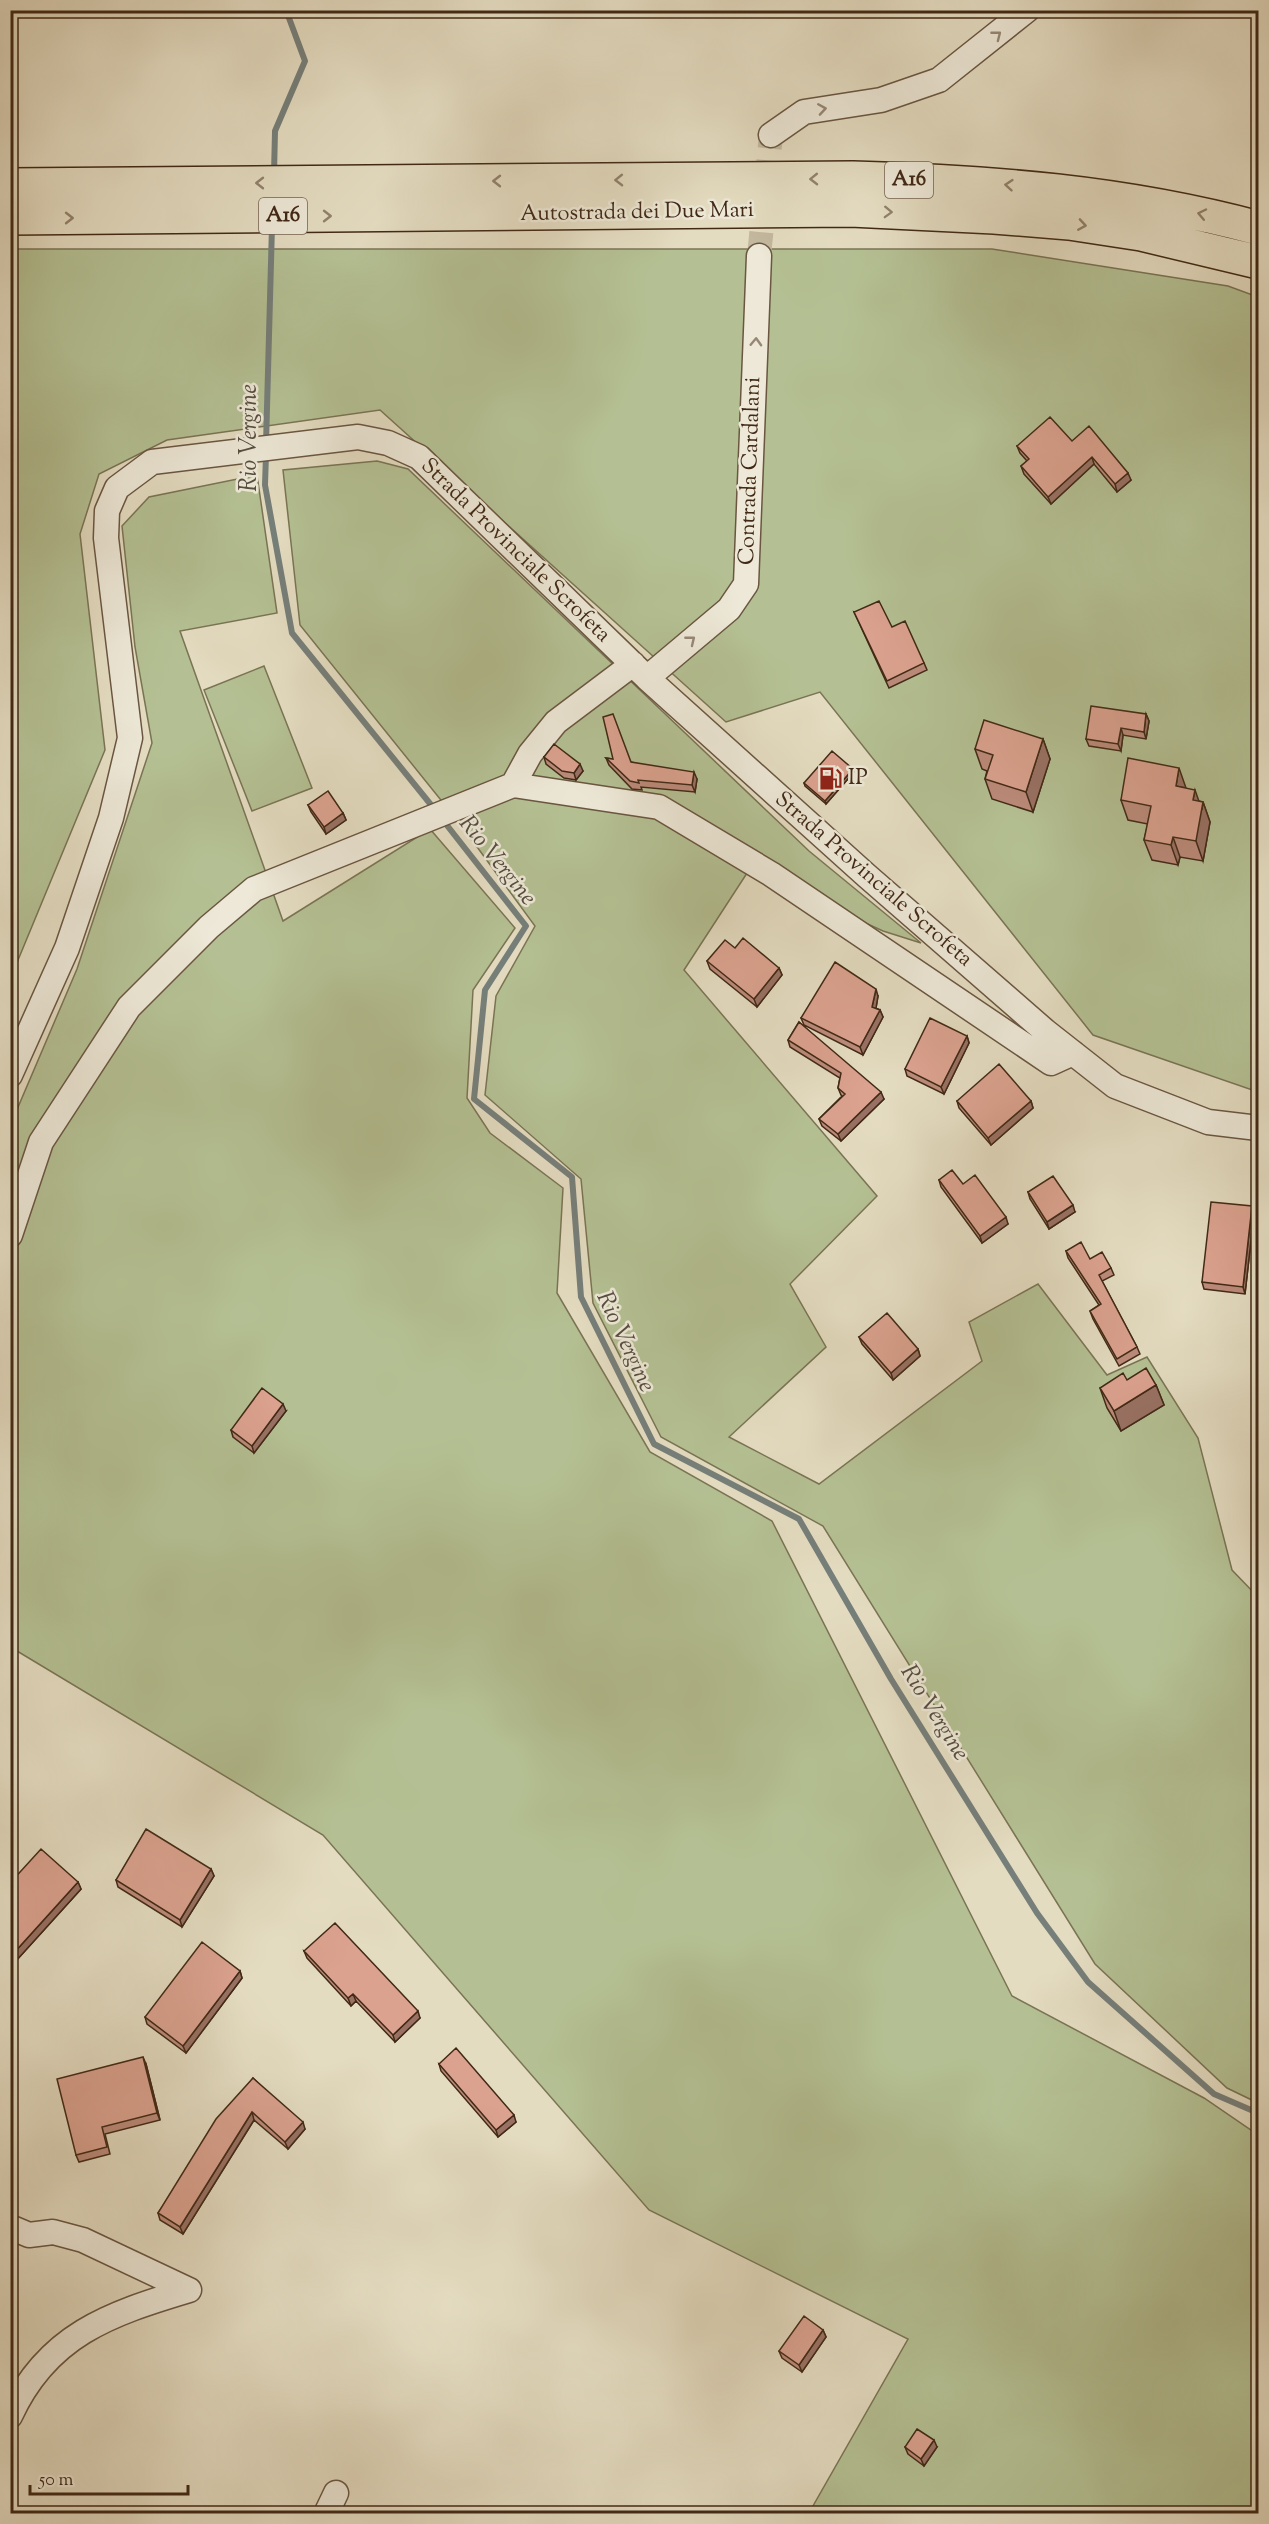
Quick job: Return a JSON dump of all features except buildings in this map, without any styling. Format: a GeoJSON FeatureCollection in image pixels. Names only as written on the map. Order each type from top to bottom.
{"type":"FeatureCollection","features":[{"type":"Feature","properties":{"kind":"highway","name":"Autostrada dei Due Mari"},"geometry":{"type":"LineString","coordinates":[[10,185],[853,178],[996,184],[1074,191],[1145,202],[1258,228]]}},
{"type":"Feature","properties":{"kind":"highway","name":"Autostrada dei Due Mari"},"geometry":{"type":"LineString","coordinates":[[10,218],[851,210],[994,217],[1070,224],[1141,234],[1258,262]]}},
{"type":"Feature","properties":{"kind":"street"},"geometry":{"type":"LineString","coordinates":[[771,135],[804,112],[881,100],[939,80],[1027,10]]}},
{"type":"Feature","properties":{"kind":"street","name":"Contrada Cardalani"},"geometry":{"type":"LineString","coordinates":[[513,785],[530,754],[556,722],[640,671],[729,609],[746,584],[759,256]]}},
{"type":"Feature","properties":{"kind":"street","name":"Strada Provinciale Scrofeta"},"geometry":{"type":"LineString","coordinates":[[10,1075],[67,948],[111,818],[130,738],[106,538],[107,511],[117,488],[152,462],[358,437],[388,443],[419,457],[640,671],[880,887],[1073,1053],[1115,1086],[1208,1122],[1258,1128]]}},
{"type":"Feature","properties":{"kind":"street"},"geometry":{"type":"LineString","coordinates":[[10,1235],[41,1142],[129,1007],[209,927],[254,890],[513,785],[659,807],[771,874],[1051,1063],[1073,1053]]}},
{"type":"Feature","properties":{"kind":"street"},"geometry":{"type":"LineString","coordinates":[[10,2227],[29,2235],[53,2232],[83,2240],[189,2290],[113,2315],[75,2336],[49,2356],[20,2396],[10,2416]]}},
{"type":"Feature","properties":{"kind":"green space"},"geometry":{"type":"Polygon","coordinates":[[[11,249],[992,249],[1228,286],[1258,297],[1258,1092],[1093,1035],[820,692],[726,722],[380,410],[167,440],[99,474],[80,534],[105,750],[11,977],[11,249]]]}},
{"type":"Feature","properties":{"kind":"green space"},"geometry":{"type":"Polygon","coordinates":[[[377,461],[408,469],[809,851],[921,943],[883,931],[749,870],[684,970],[877,1196],[790,1284],[826,1347],[729,1437],[819,1484],[982,1361],[969,1322],[1038,1284],[1107,1375],[1147,1357],[1198,1438],[1232,1570],[1258,1597],[1258,2103],[1227,2088],[1095,1964],[823,1526],[661,1437],[593,1303],[581,1179],[485,1095],[496,996],[535,926],[461,825],[300,625],[283,470],[377,461]]]}},
{"type":"Feature","properties":{"kind":"green space"},"geometry":{"type":"Polygon","coordinates":[[[257,475],[277,613],[180,631],[283,921],[430,829],[515,928],[473,990],[467,1098],[490,1133],[563,1188],[557,1293],[650,1452],[772,1521],[1012,1996],[1204,2098],[1258,2135],[1258,2513],[809,2513],[908,2339],[649,2210],[323,1835],[12,1648],[10,1126],[77,969],[152,743],[135,647],[122,526],[149,497],[257,475]]]}},
{"type":"Feature","properties":{"kind":"green space"},"geometry":{"type":"Polygon","coordinates":[[[264,666],[312,788],[252,811],[204,690],[264,666]]]}},
{"type":"Feature","properties":{"kind":"waterway","name":"Rio Vergine"},"geometry":{"type":"LineString","coordinates":[[274,174],[275,131],[305,61],[286,10]]}},
{"type":"Feature","properties":{"kind":"waterway","name":"Rio Vergine"},"geometry":{"type":"LineString","coordinates":[[266,444],[272,226]]}},
{"type":"Feature","properties":{"kind":"waterway","name":"Rio Vergine"},"geometry":{"type":"LineString","coordinates":[[266,454],[265,485],[292,633],[436,811]]}},
{"type":"Feature","properties":{"kind":"waterway","name":"Rio Vergine"},"geometry":{"type":"LineString","coordinates":[[442,819],[526,926],[485,990],[474,1099],[572,1177],[581,1297],[654,1444],[799,1519],[891,1679],[1037,1913],[1088,1982],[1214,2094],[1258,2113]]}},
{"type":"Feature","properties":{"kind":"tunnel"},"geometry":{"type":"LineString","coordinates":[[759,256],[771,135]]}},
{"type":"Feature","properties":{"kind":"place","name":"IP"},"geometry":{"type":"Point","coordinates":[830,779]}}]}
